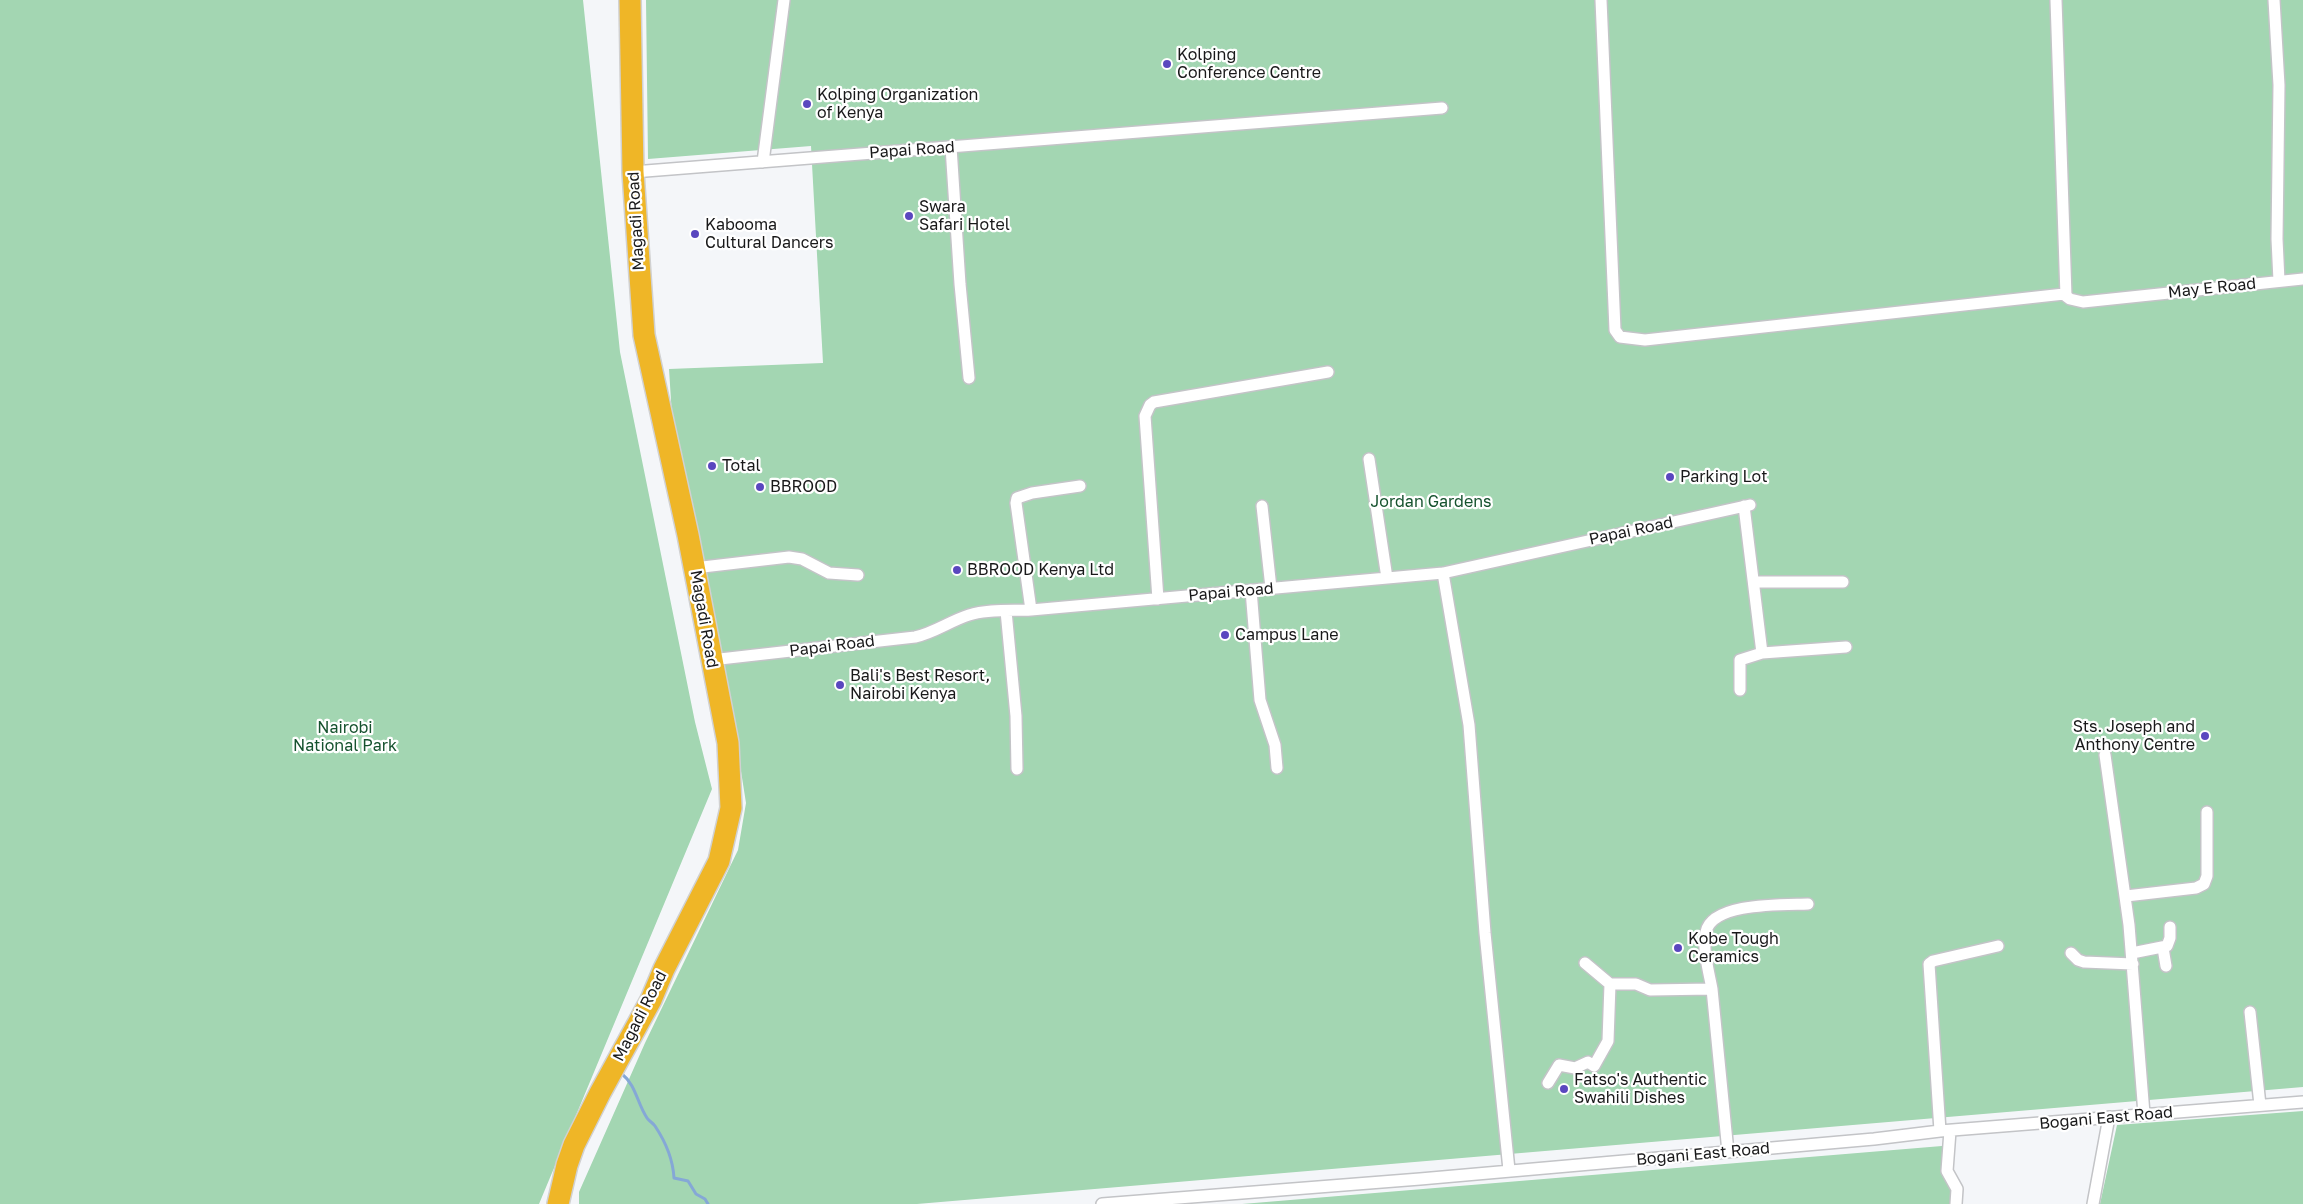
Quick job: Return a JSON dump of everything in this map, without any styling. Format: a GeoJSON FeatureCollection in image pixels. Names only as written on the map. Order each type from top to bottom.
{"type":"FeatureCollection","features":[{"type":"Feature","properties":{"kind":"highway","name":"Magadi Road"},"geometry":{"type":"LineString","coordinates":[[558,1204],[574,1144],[651,1000],[664,969],[708,885],[724,842],[731,808],[728,743],[710,660],[694,568],[644,334],[633,172],[630,0]]}},
{"type":"Feature","properties":{"kind":"street"},"geometry":{"type":"LineString","coordinates":[[763,162],[784,0]]}},
{"type":"Feature","properties":{"kind":"street"},"geometry":{"type":"LineString","coordinates":[[1601,0],[1616,330],[1620,336],[1645,340],[2064,294],[2056,0]]}},
{"type":"Feature","properties":{"kind":"street"},"geometry":{"type":"LineString","coordinates":[[2274,0],[2279,85],[2277,239],[2279,281]]}},
{"type":"Feature","properties":{"kind":"street","name":"Papai Road"},"geometry":{"type":"LineString","coordinates":[[633,172],[1442,108]]}},
{"type":"Feature","properties":{"kind":"street"},"geometry":{"type":"LineString","coordinates":[[951,147],[960,284],[969,378]]}},
{"type":"Feature","properties":{"kind":"street","name":"May E Road"},"geometry":{"type":"LineString","coordinates":[[2064,294],[2070,300],[2080,302],[2303,279]]}},
{"type":"Feature","properties":{"kind":"street"},"geometry":{"type":"LineString","coordinates":[[1158,599],[1145,416],[1150,405],[1328,372]]}},
{"type":"Feature","properties":{"kind":"street"},"geometry":{"type":"LineString","coordinates":[[1369,459],[1388,578]]}},
{"type":"Feature","properties":{"kind":"street"},"geometry":{"type":"LineString","coordinates":[[1031,610],[1016,504],[1017,498],[1032,493],[1080,486]]}},
{"type":"Feature","properties":{"kind":"street","name":"Papai Road"},"geometry":{"type":"LineString","coordinates":[[710,660],[915,637],[924,635],[970,614],[1443,573],[1747,505],[1754,582]]}},
{"type":"Feature","properties":{"kind":"street"},"geometry":{"type":"LineString","coordinates":[[1262,506],[1271,588]]}},
{"type":"Feature","properties":{"kind":"street"},"geometry":{"type":"LineString","coordinates":[[694,568],[788,557],[802,559],[829,573],[858,575]]}},
{"type":"Feature","properties":{"kind":"street"},"geometry":{"type":"LineString","coordinates":[[1443,573],[1469,725],[1486,942],[1508,1170]]}},
{"type":"Feature","properties":{"kind":"street"},"geometry":{"type":"LineString","coordinates":[[1762,653],[1754,582],[1843,582]]}},
{"type":"Feature","properties":{"kind":"street"},"geometry":{"type":"LineString","coordinates":[[1252,590],[1260,700],[1274,740],[1277,768]]}},
{"type":"Feature","properties":{"kind":"street"},"geometry":{"type":"LineString","coordinates":[[1006,611],[1016,716],[1018,769]]}},
{"type":"Feature","properties":{"kind":"street"},"geometry":{"type":"LineString","coordinates":[[1740,690],[1740,660],[1762,653],[1846,647]]}},
{"type":"Feature","properties":{"kind":"street"},"geometry":{"type":"LineString","coordinates":[[2105,755],[2126,896],[2133,959],[2144,1114]]}},
{"type":"Feature","properties":{"kind":"street"},"geometry":{"type":"LineString","coordinates":[[2126,896],[2196,888],[2204,884],[2207,876],[2207,812]]}},
{"type":"Feature","properties":{"kind":"street"},"geometry":{"type":"LineString","coordinates":[[1728,1152],[1712,989],[1704,940],[1706,930],[1724,913],[1743,908],[1808,904]]}},
{"type":"Feature","properties":{"kind":"street"},"geometry":{"type":"LineString","coordinates":[[2071,954],[2084,962],[2133,959],[2163,948],[2170,943],[2170,927]]}},
{"type":"Feature","properties":{"kind":"street"},"geometry":{"type":"LineString","coordinates":[[1956,1204],[1957,1189],[1948,1171],[1929,964],[1933,961],[1998,946]]}},
{"type":"Feature","properties":{"kind":"street"},"geometry":{"type":"LineString","coordinates":[[2163,948],[2166,966]]}},
{"type":"Feature","properties":{"kind":"street"},"geometry":{"type":"LineString","coordinates":[[1585,963],[1610,984],[1636,984],[1650,990],[1712,989]]}},
{"type":"Feature","properties":{"kind":"street"},"geometry":{"type":"LineString","coordinates":[[1548,1083],[1559,1065],[1575,1068],[1588,1062],[1594,1066],[1608,1041],[1610,984]]}},
{"type":"Feature","properties":{"kind":"street"},"geometry":{"type":"LineString","coordinates":[[2250,1012],[2260,1105]]}},
{"type":"Feature","properties":{"kind":"street","name":"Bogani East Road"},"geometry":{"type":"LineString","coordinates":[[1102,1204],[2303,1102]]}},
{"type":"Feature","properties":{"kind":"street"},"geometry":{"type":"LineString","coordinates":[[2093,1204],[2109,1118]]}},
{"type":"Feature","properties":{"kind":"green space","name":"Nairobi National Park"},"geometry":{"type":"Polygon","coordinates":[[[0,0],[583,0],[620,352],[695,722],[712,789],[539,1204],[0,1204],[0,0]]]}},
{"type":"Feature","properties":{"kind":"green space","name":"Jordan Gardens"},"geometry":{"type":"Polygon","coordinates":[[[646,0],[2303,0],[2303,1087],[917,1204],[579,1204],[579,1192],[645,1043],[738,850],[746,803],[726,676],[672,416],[669,369],[823,363],[811,146],[648,159],[646,0]]]}},
{"type":"Feature","properties":{"kind":"green space"},"geometry":{"type":"Polygon","coordinates":[[[2303,1111],[2303,1204],[2100,1204],[2117,1125],[2303,1111]]]}},
{"type":"Feature","properties":{"kind":"green space"},"geometry":{"type":"Polygon","coordinates":[[[1954,1145],[1951,1204],[1242,1204],[1954,1145]]]}},
{"type":"Feature","properties":{"kind":"waterway"},"geometry":{"type":"LineString","coordinates":[[622,1074],[627,1078],[647,1118],[655,1126],[662,1138],[668,1151],[674,1178],[688,1181],[696,1194],[705,1199],[708,1204]]}},
{"type":"Feature","properties":{"kind":"place","name":"Kolping Conference Centre"},"geometry":{"type":"Point","coordinates":[1167,64]}},
{"type":"Feature","properties":{"kind":"place","name":"Kolping Organization of Kenya"},"geometry":{"type":"Point","coordinates":[807,104]}},
{"type":"Feature","properties":{"kind":"place","name":"Swara Safari Hotel"},"geometry":{"type":"Point","coordinates":[909,216]}},
{"type":"Feature","properties":{"kind":"place","name":"Kabooma Cultural Dancers"},"geometry":{"type":"Point","coordinates":[695,234]}},
{"type":"Feature","properties":{"kind":"place","name":"Total"},"geometry":{"type":"Point","coordinates":[712,466]}},
{"type":"Feature","properties":{"kind":"place","name":"Parking Lot"},"geometry":{"type":"Point","coordinates":[1670,477]}},
{"type":"Feature","properties":{"kind":"place","name":"BBROOD"},"geometry":{"type":"Point","coordinates":[760,487]}},
{"type":"Feature","properties":{"kind":"place","name":"BBROOD Kenya Ltd"},"geometry":{"type":"Point","coordinates":[957,570]}},
{"type":"Feature","properties":{"kind":"place","name":"Campus Lane"},"geometry":{"type":"Point","coordinates":[1225,635]}},
{"type":"Feature","properties":{"kind":"place","name":"Bali's Best Resort, Nairobi Kenya"},"geometry":{"type":"Point","coordinates":[840,685]}},
{"type":"Feature","properties":{"kind":"place","name":"Sts. Joseph and Anthony Centre"},"geometry":{"type":"Point","coordinates":[2205,736]}},
{"type":"Feature","properties":{"kind":"place","name":"Kobe Tough Ceramics"},"geometry":{"type":"Point","coordinates":[1678,948]}},
{"type":"Feature","properties":{"kind":"place","name":"Fatso's Authentic Swahili Dishes"},"geometry":{"type":"Point","coordinates":[1564,1089]}}]}
